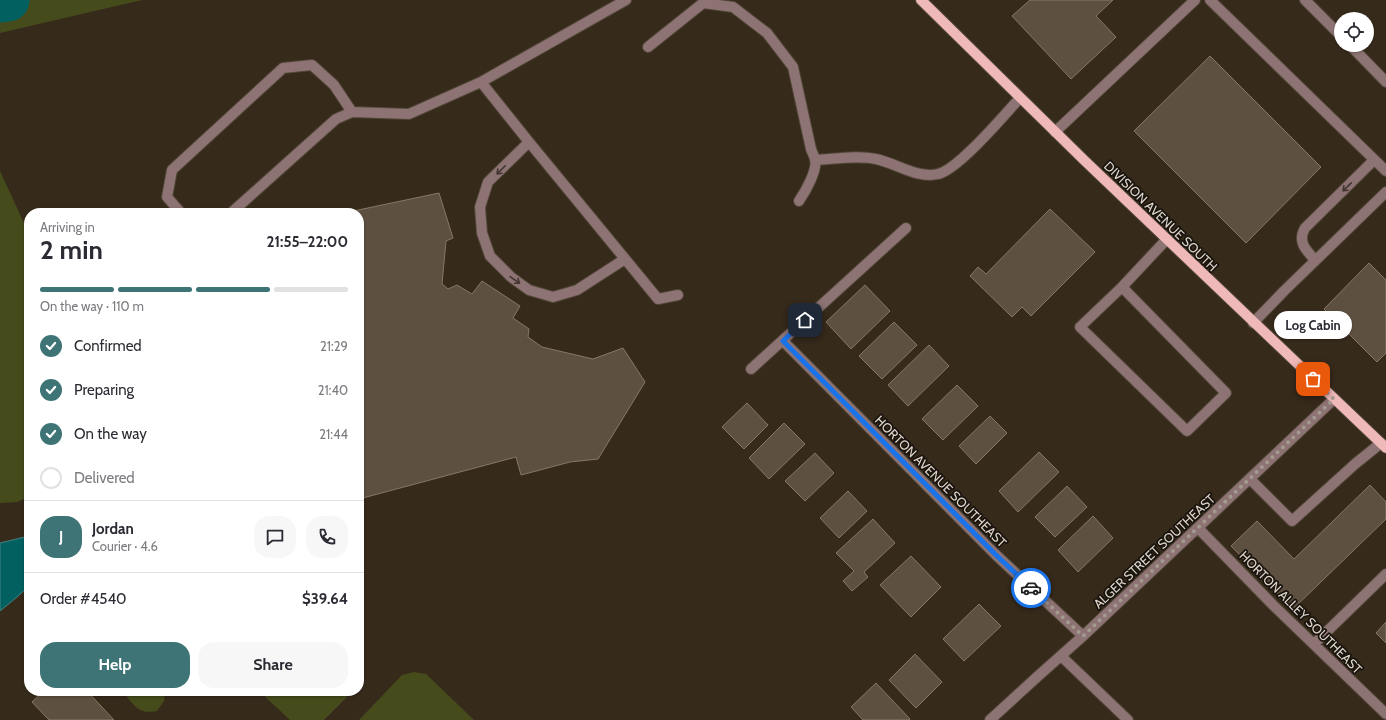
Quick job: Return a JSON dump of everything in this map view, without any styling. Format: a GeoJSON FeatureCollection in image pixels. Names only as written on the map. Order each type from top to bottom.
{"type":"FeatureCollection","features":[{"type":"Feature","properties":{"kind":"main road","name":"DIVISION AVENUE SOUTH"},"geometry":{"type":"LineString","coordinates":[[921,0],[1055,132],[1383,446]]}},
{"type":"Feature","properties":{"kind":"street"},"geometry":{"type":"LineString","coordinates":[[237,208],[336,119],[352,112],[409,114],[481,82],[626,0]]}},
{"type":"Feature","properties":{"kind":"street"},"geometry":{"type":"LineString","coordinates":[[1055,132],[1195,0]]}},
{"type":"Feature","properties":{"kind":"street"},"geometry":{"type":"LineString","coordinates":[[1210,0],[1386,171]]}},
{"type":"Feature","properties":{"kind":"street"},"geometry":{"type":"LineString","coordinates":[[1305,0],[1334,29]]}},
{"type":"Feature","properties":{"kind":"street"},"geometry":{"type":"LineString","coordinates":[[648,47],[703,3],[733,7],[767,33],[793,67],[811,150],[815,160],[809,183],[799,201]]}},
{"type":"Feature","properties":{"kind":"street"},"geometry":{"type":"LineString","coordinates":[[1357,52],[1386,82]]}},
{"type":"Feature","properties":{"kind":"street"},"geometry":{"type":"LineString","coordinates":[[177,208],[167,197],[172,170],[283,68],[312,65],[334,85],[352,112]]}},
{"type":"Feature","properties":{"kind":"street"},"geometry":{"type":"LineString","coordinates":[[481,82],[528,142],[658,300],[678,296]]}},
{"type":"Feature","properties":{"kind":"street"},"geometry":{"type":"LineString","coordinates":[[815,160],[865,157],[878,159],[920,173],[930,175],[938,174],[946,171],[956,164],[986,135],[1020,98]]}},
{"type":"Feature","properties":{"kind":"street"},"geometry":{"type":"LineString","coordinates":[[528,142],[488,182],[480,207],[482,234],[490,256],[510,277],[529,290],[553,297],[577,290],[625,259]]}},
{"type":"Feature","properties":{"kind":"street"},"geometry":{"type":"LineString","coordinates":[[1315,260],[1306,250],[1302,242],[1301,235],[1304,228],[1374,160]]}},
{"type":"Feature","properties":{"kind":"street"},"geometry":{"type":"LineString","coordinates":[[1253,323],[1315,260],[1386,192]]}},
{"type":"Feature","properties":{"kind":"street"},"geometry":{"type":"LineString","coordinates":[[751,369],[906,228]]}},
{"type":"Feature","properties":{"kind":"street"},"geometry":{"type":"LineString","coordinates":[[1122,287],[1226,393],[1187,431],[1080,327],[1122,287],[1167,239]]}},
{"type":"Feature","properties":{"kind":"street","name":"HORTON AVENUE SOUTHEAST"},"geometry":{"type":"LineString","coordinates":[[783,341],[995,554],[1083,636]]}},
{"type":"Feature","properties":{"kind":"street","name":"ALGER STREET SOUTHEAST"},"geometry":{"type":"LineString","coordinates":[[990,720],[1083,636],[1334,399]]}},
{"type":"Feature","properties":{"kind":"street"},"geometry":{"type":"LineString","coordinates":[[1250,479],[1292,521],[1355,464],[1383,446]]}},
{"type":"Feature","properties":{"kind":"street","name":"HORTON ALLEY SOUTHEAST"},"geometry":{"type":"LineString","coordinates":[[1198,528],[1386,714]]}},
{"type":"Feature","properties":{"kind":"street"},"geometry":{"type":"LineString","coordinates":[[1314,644],[1386,574]]}},
{"type":"Feature","properties":{"kind":"street"},"geometry":{"type":"LineString","coordinates":[[1061,656],[1128,720]]}},
{"type":"Feature","properties":{"kind":"green space"},"geometry":{"type":"Polygon","coordinates":[[[0,0],[142,0],[0,33],[0,0]]]}},
{"type":"Feature","properties":{"kind":"green space"},"geometry":{"type":"Polygon","coordinates":[[[0,171],[24,223],[24,499],[17,502],[0,503],[0,171]]]}},
{"type":"Feature","properties":{"kind":"green space"},"geometry":{"type":"Polygon","coordinates":[[[414,672],[426,674],[474,720],[359,720],[402,675],[414,672]]]}},
{"type":"Feature","properties":{"kind":"green space"},"geometry":{"type":"Polygon","coordinates":[[[126,696],[164,696],[164,701],[157,711],[150,712],[140,710],[126,696]]]}},
{"type":"Feature","properties":{"kind":"green space"},"geometry":{"type":"Polygon","coordinates":[[[264,696],[347,697],[324,720],[290,720],[264,696]]]}},
{"type":"Feature","properties":{"kind":"water"},"geometry":{"type":"Polygon","coordinates":[[[24,537],[24,591],[0,611],[0,543],[24,537]]]}},
{"type":"Feature","properties":{"kind":"building"},"geometry":{"type":"Polygon","coordinates":[[[1030,0],[1113,0],[1096,16],[1116,37],[1071,79],[1012,16],[1030,0]]]}},
{"type":"Feature","properties":{"kind":"building"},"geometry":{"type":"Polygon","coordinates":[[[1210,56],[1321,167],[1246,243],[1134,131],[1210,56]]]}},
{"type":"Feature","properties":{"kind":"building"},"geometry":{"type":"Polygon","coordinates":[[[439,193],[453,238],[446,241],[442,284],[448,289],[457,285],[472,294],[482,281],[520,306],[513,318],[529,329],[528,337],[542,347],[593,359],[623,348],[645,382],[598,459],[570,462],[521,475],[516,457],[364,498],[364,209],[439,193]]]}},
{"type":"Feature","properties":{"kind":"building"},"geometry":{"type":"Polygon","coordinates":[[[1050,209],[1095,252],[1031,316],[1022,307],[1012,317],[970,276],[978,267],[986,274],[1050,209]]]}},
{"type":"Feature","properties":{"kind":"building"},"geometry":{"type":"Polygon","coordinates":[[[1369,263],[1386,280],[1386,353],[1377,362],[1324,309],[1369,263]]]}},
{"type":"Feature","properties":{"kind":"building"},"geometry":{"type":"Polygon","coordinates":[[[865,285],[890,311],[851,349],[826,322],[865,285]]]}},
{"type":"Feature","properties":{"kind":"building"},"geometry":{"type":"Polygon","coordinates":[[[894,322],[917,345],[882,379],[859,356],[894,322]]]}},
{"type":"Feature","properties":{"kind":"building"},"geometry":{"type":"Polygon","coordinates":[[[929,345],[949,366],[908,406],[888,385],[929,345]]]}},
{"type":"Feature","properties":{"kind":"building"},"geometry":{"type":"Polygon","coordinates":[[[957,385],[978,406],[943,440],[922,419],[957,385]]]}},
{"type":"Feature","properties":{"kind":"building"},"geometry":{"type":"Polygon","coordinates":[[[747,403],[768,425],[744,449],[722,427],[747,403]]]}},
{"type":"Feature","properties":{"kind":"building"},"geometry":{"type":"Polygon","coordinates":[[[990,416],[1007,433],[976,464],[959,446],[990,416]]]}},
{"type":"Feature","properties":{"kind":"building"},"geometry":{"type":"Polygon","coordinates":[[[784,423],[805,444],[769,479],[749,458],[784,423]]]}},
{"type":"Feature","properties":{"kind":"building"},"geometry":{"type":"Polygon","coordinates":[[[1039,452],[1059,472],[1018,512],[999,491],[1039,452]]]}},
{"type":"Feature","properties":{"kind":"building"},"geometry":{"type":"Polygon","coordinates":[[[815,453],[834,473],[805,501],[785,481],[815,453]]]}},
{"type":"Feature","properties":{"kind":"building"},"geometry":{"type":"Polygon","coordinates":[[[1370,485],[1386,502],[1386,519],[1293,609],[1231,546],[1257,521],[1294,559],[1370,485]]]}},
{"type":"Feature","properties":{"kind":"building"},"geometry":{"type":"Polygon","coordinates":[[[1067,486],[1087,507],[1055,537],[1035,517],[1067,486]]]}},
{"type":"Feature","properties":{"kind":"building"},"geometry":{"type":"Polygon","coordinates":[[[848,491],[867,511],[839,538],[820,518],[848,491]]]}},
{"type":"Feature","properties":{"kind":"building"},"geometry":{"type":"Polygon","coordinates":[[[1093,516],[1113,538],[1078,572],[1058,550],[1093,516]]]}},
{"type":"Feature","properties":{"kind":"building"},"geometry":{"type":"Polygon","coordinates":[[[873,519],[895,543],[864,572],[868,577],[852,591],[843,581],[854,571],[836,553],[873,519]]]}},
{"type":"Feature","properties":{"kind":"building"},"geometry":{"type":"Polygon","coordinates":[[[911,556],[941,587],[911,617],[880,585],[911,556]]]}},
{"type":"Feature","properties":{"kind":"building"},"geometry":{"type":"Polygon","coordinates":[[[979,604],[1001,626],[964,661],[943,639],[979,604]]]}},
{"type":"Feature","properties":{"kind":"building"},"geometry":{"type":"Polygon","coordinates":[[[1386,622],[1386,643],[1376,633],[1386,622]]]}},
{"type":"Feature","properties":{"kind":"building"},"geometry":{"type":"Polygon","coordinates":[[[915,654],[942,682],[916,708],[889,680],[915,654]]]}},
{"type":"Feature","properties":{"kind":"building"},"geometry":{"type":"Polygon","coordinates":[[[876,683],[910,719],[909,720],[863,720],[851,707],[876,683]]]}},
{"type":"Feature","properties":{"kind":"building"},"geometry":{"type":"Polygon","coordinates":[[[39,696],[92,696],[114,720],[49,720],[32,702],[39,696]]]}},
{"type":"Feature","properties":{"kind":"waterway"},"geometry":{"type":"LineString","coordinates":[[0,1],[8,0]]}},
{"type":"Feature","properties":{"kind":"way so far"},"geometry":{"type":"LineString","coordinates":[[1031,588],[1083,636],[1334,399],[1313,379]]}},
{"type":"Feature","properties":{"kind":"place","name":"Log Cabin"},"geometry":{"type":"Point","coordinates":[1313,379]}},
{"type":"Feature","properties":{"kind":"route"},"geometry":{"type":"LineString","coordinates":[[805,320],[783,341],[995,554],[1031,588]]}}]}
